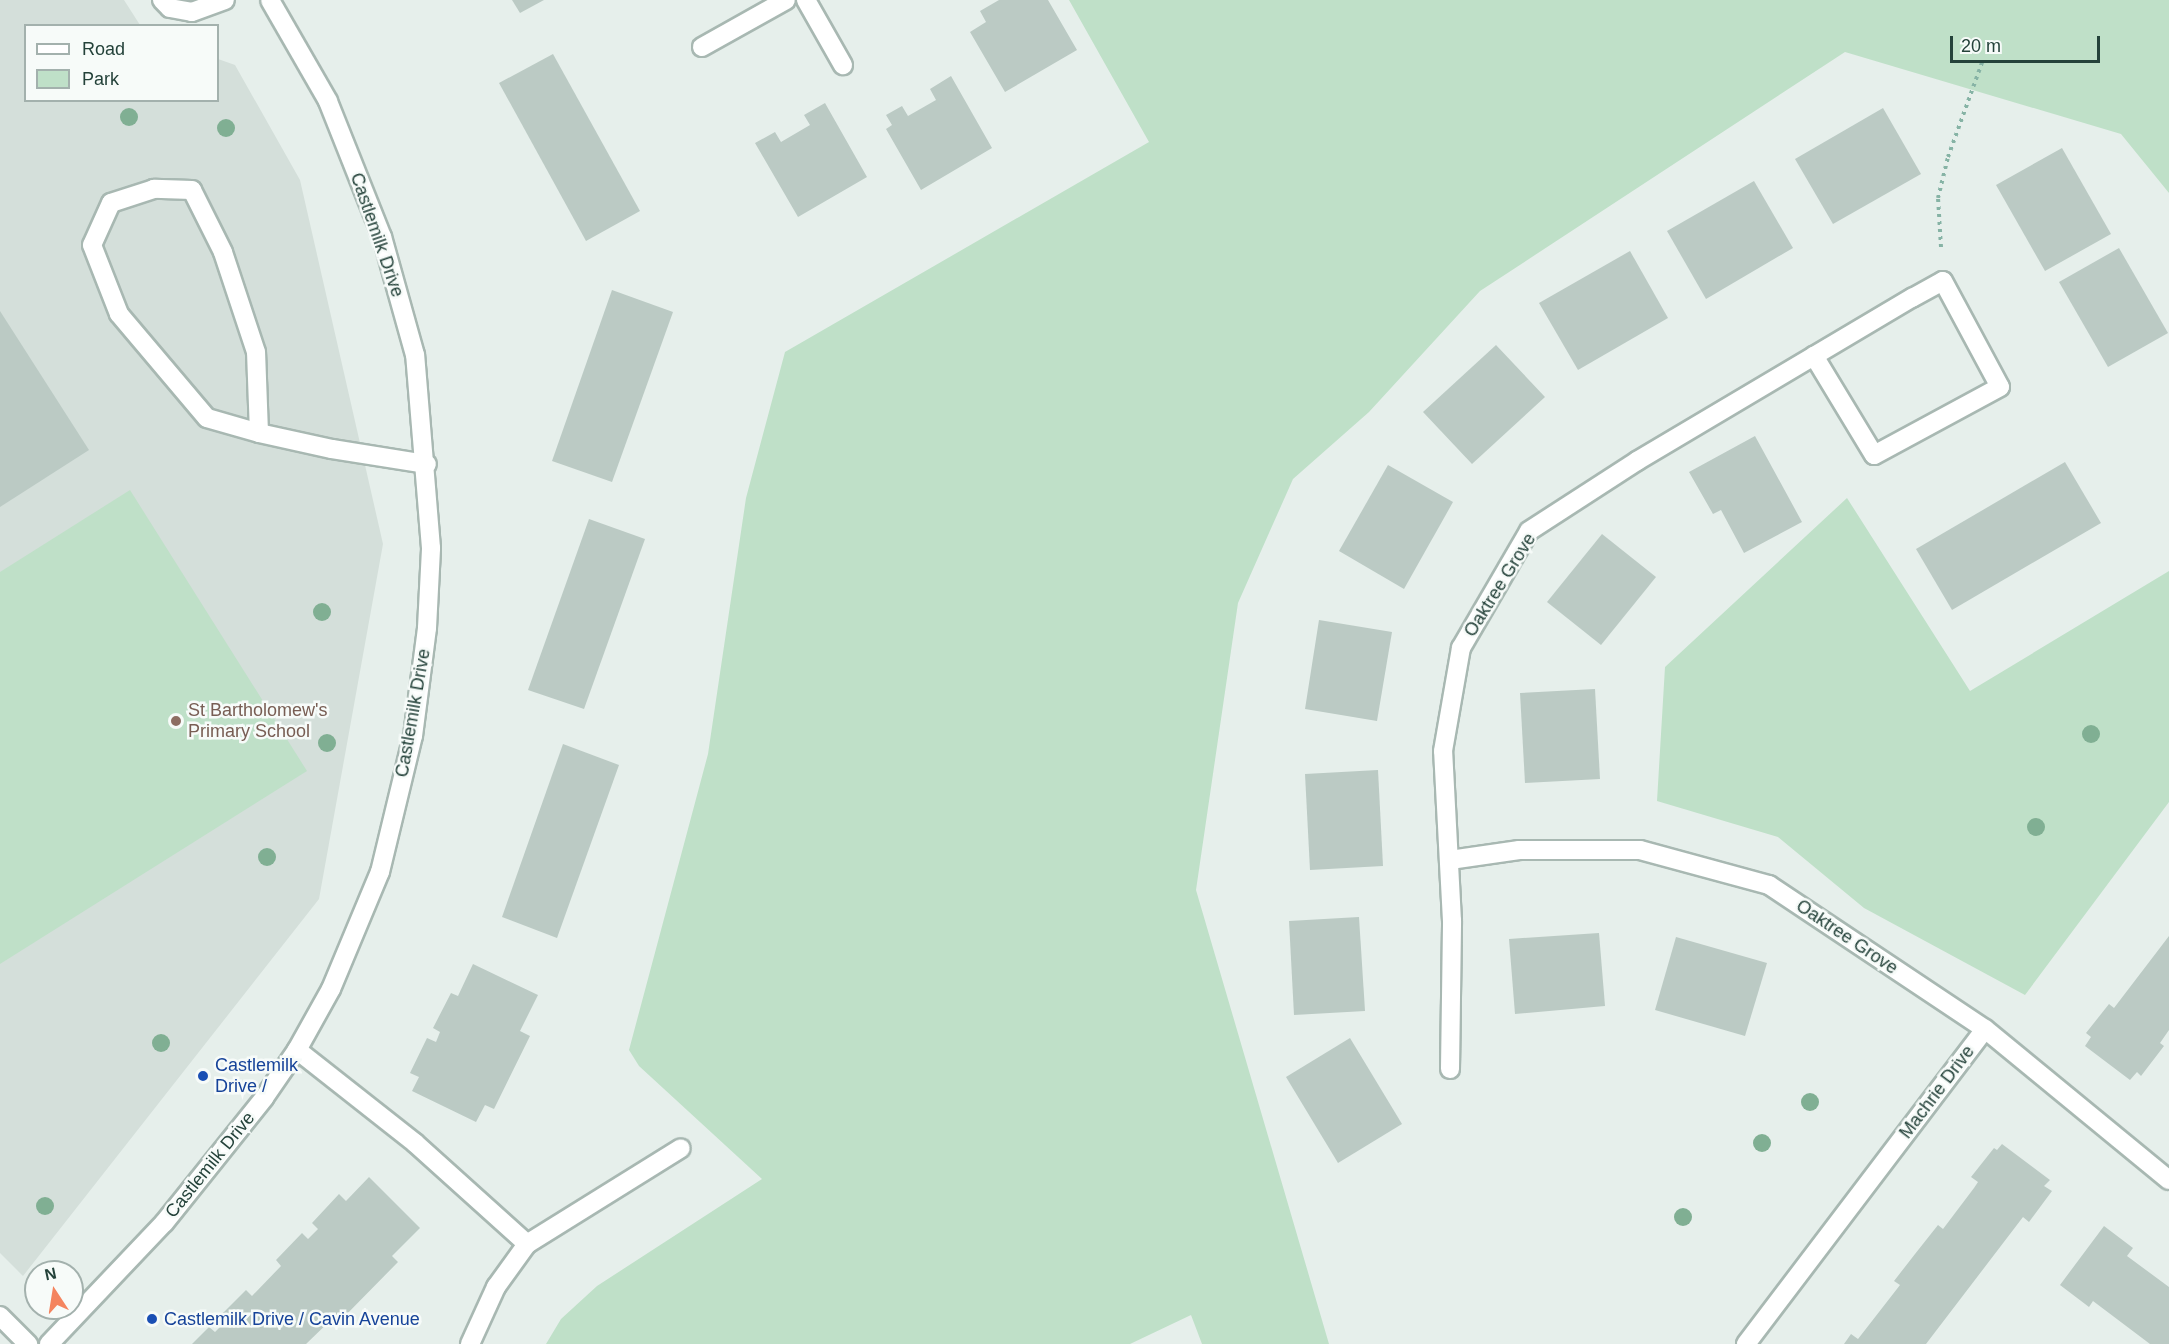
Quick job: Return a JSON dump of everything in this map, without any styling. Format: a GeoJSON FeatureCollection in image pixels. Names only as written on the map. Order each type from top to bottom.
{"type":"FeatureCollection","features":[{"type":"Feature","properties":{"kind":"street"},"geometry":{"type":"LineString","coordinates":[[162,0],[170,8],[192,12],[225,0]]}},
{"type":"Feature","properties":{"kind":"street","name":"Castlemilk Drive"},"geometry":{"type":"LineString","coordinates":[[49,1344],[164,1223],[264,1098],[297,1050],[331,989],[380,872],[413,736],[428,628],[431,548],[427,464],[415,355],[382,237],[328,101],[270,0]]}},
{"type":"Feature","properties":{"kind":"street"},"geometry":{"type":"LineString","coordinates":[[702,47],[786,0]]}},
{"type":"Feature","properties":{"kind":"street"},"geometry":{"type":"LineString","coordinates":[[806,0],[843,64]]}},
{"type":"Feature","properties":{"kind":"street"},"geometry":{"type":"LineString","coordinates":[[260,433],[256,352],[223,252],[192,190],[154,189],[111,203],[92,245],[119,314],[207,418],[260,433],[427,464]]}},
{"type":"Feature","properties":{"kind":"street"},"geometry":{"type":"LineString","coordinates":[[1814,356],[1874,455],[2000,387],[1942,281]]}},
{"type":"Feature","properties":{"kind":"street","name":"Oaktree Grove"},"geometry":{"type":"LineString","coordinates":[[1450,1069],[1450,860],[1443,751],[1461,648],[1529,531],[1637,461],[1942,281]]}},
{"type":"Feature","properties":{"kind":"street","name":"Oaktree Grove"},"geometry":{"type":"LineString","coordinates":[[1450,860],[1519,850],[1640,850],[1769,885],[1985,1029]]}},
{"type":"Feature","properties":{"kind":"street","name":"Machrie Drive"},"geometry":{"type":"LineString","coordinates":[[1746,1344],[1985,1029],[2167,1174]]}},
{"type":"Feature","properties":{"kind":"street"},"geometry":{"type":"LineString","coordinates":[[297,1050],[415,1143],[527,1244]]}},
{"type":"Feature","properties":{"kind":"street"},"geometry":{"type":"LineString","coordinates":[[470,1344],[496,1287],[527,1244],[681,1148]]}},
{"type":"Feature","properties":{"kind":"street"},"geometry":{"type":"LineString","coordinates":[[0,1316],[28,1344]]}},
{"type":"Feature","properties":{"kind":"path"},"geometry":{"type":"LineString","coordinates":[[1942,281],[1938,198],[1948,157],[1983,60]]}},
{"type":"Feature","properties":{"kind":"shaded area","name":"St Bartholomew's Primary School"},"geometry":{"type":"Polygon","coordinates":[[[0,0],[124,0],[139,24],[24,24],[24,102],[219,102],[219,59],[235,65],[300,180],[383,544],[319,899],[36,1260],[24,1260],[23,1276],[0,1253],[0,0]]]}},
{"type":"Feature","properties":{"kind":"green space"},"geometry":{"type":"Polygon","coordinates":[[[1069,0],[2169,0],[2169,193],[2121,134],[1845,52],[1480,291],[1369,412],[1293,479],[1238,603],[1196,890],[1329,1344],[1202,1344],[1191,1315],[1130,1344],[546,1344],[561,1319],[597,1286],[762,1179],[639,1066],[629,1050],[708,754],[746,498],[785,352],[1149,142],[1069,0]]]}},
{"type":"Feature","properties":{"kind":"green space"},"geometry":{"type":"Polygon","coordinates":[[[130,490],[307,771],[0,964],[0,572],[130,490]]]}},
{"type":"Feature","properties":{"kind":"green space"},"geometry":{"type":"Polygon","coordinates":[[[1847,498],[1970,691],[2169,571],[2169,802],[2025,995],[1864,908],[1778,837],[1657,801],[1665,667],[1847,498]]]}},
{"type":"Feature","properties":{"kind":"building"},"geometry":{"type":"Polygon","coordinates":[[[512,0],[544,0],[520,13],[512,0]]]}},
{"type":"Feature","properties":{"kind":"building"},"geometry":{"type":"Polygon","coordinates":[[[999,0],[1048,0],[1077,50],[1005,92],[970,32],[986,22],[980,11],[999,0]]]}},
{"type":"Feature","properties":{"kind":"building"},"geometry":{"type":"Polygon","coordinates":[[[553,54],[640,211],[586,241],[499,83],[553,54]]]}},
{"type":"Feature","properties":{"kind":"building"},"geometry":{"type":"Polygon","coordinates":[[[951,76],[992,148],[921,190],[886,129],[892,125],[886,115],[902,106],[908,116],[936,100],[930,89],[951,76]]]}},
{"type":"Feature","properties":{"kind":"building"},"geometry":{"type":"Polygon","coordinates":[[[825,103],[867,177],[798,217],[755,143],[775,132],[781,142],[810,125],[804,115],[825,103]]]}},
{"type":"Feature","properties":{"kind":"building"},"geometry":{"type":"Polygon","coordinates":[[[1883,108],[1921,174],[1833,224],[1795,159],[1883,108]]]}},
{"type":"Feature","properties":{"kind":"building"},"geometry":{"type":"Polygon","coordinates":[[[2062,148],[2111,234],[2045,271],[1996,185],[2062,148]]]}},
{"type":"Feature","properties":{"kind":"building"},"geometry":{"type":"Polygon","coordinates":[[[1754,181],[1793,248],[1706,299],[1667,231],[1754,181]]]}},
{"type":"Feature","properties":{"kind":"building"},"geometry":{"type":"Polygon","coordinates":[[[2119,248],[2168,333],[2108,367],[2059,282],[2119,248]]]}},
{"type":"Feature","properties":{"kind":"building"},"geometry":{"type":"Polygon","coordinates":[[[1630,251],[1668,318],[1578,370],[1539,303],[1630,251]]]}},
{"type":"Feature","properties":{"kind":"building"},"geometry":{"type":"Polygon","coordinates":[[[612,290],[673,312],[612,482],[552,461],[612,290]]]}},
{"type":"Feature","properties":{"kind":"building"},"geometry":{"type":"Polygon","coordinates":[[[0,311],[89,450],[0,507],[0,311]]]}},
{"type":"Feature","properties":{"kind":"building"},"geometry":{"type":"Polygon","coordinates":[[[1496,345],[1545,397],[1472,464],[1423,412],[1496,345]]]}},
{"type":"Feature","properties":{"kind":"building"},"geometry":{"type":"Polygon","coordinates":[[[1755,436],[1802,522],[1744,553],[1721,510],[1713,514],[1689,472],[1755,436]]]}},
{"type":"Feature","properties":{"kind":"building"},"geometry":{"type":"Polygon","coordinates":[[[2065,462],[2101,523],[1952,610],[1916,549],[2065,462]]]}},
{"type":"Feature","properties":{"kind":"building"},"geometry":{"type":"Polygon","coordinates":[[[1388,465],[1453,502],[1404,589],[1339,551],[1388,465]]]}},
{"type":"Feature","properties":{"kind":"building"},"geometry":{"type":"Polygon","coordinates":[[[589,519],[645,539],[584,709],[528,690],[589,519]]]}},
{"type":"Feature","properties":{"kind":"building"},"geometry":{"type":"Polygon","coordinates":[[[1602,534],[1656,577],[1601,645],[1547,602],[1602,534]]]}},
{"type":"Feature","properties":{"kind":"building"},"geometry":{"type":"Polygon","coordinates":[[[1319,620],[1392,632],[1377,721],[1305,709],[1319,620]]]}},
{"type":"Feature","properties":{"kind":"building"},"geometry":{"type":"Polygon","coordinates":[[[1595,689],[1600,779],[1525,783],[1520,693],[1595,689]]]}},
{"type":"Feature","properties":{"kind":"building"},"geometry":{"type":"Polygon","coordinates":[[[563,744],[619,765],[557,938],[502,917],[563,744]]]}},
{"type":"Feature","properties":{"kind":"building"},"geometry":{"type":"Polygon","coordinates":[[[1378,770],[1383,866],[1310,870],[1305,774],[1378,770]]]}},
{"type":"Feature","properties":{"kind":"building"},"geometry":{"type":"Polygon","coordinates":[[[1359,917],[1365,1011],[1294,1015],[1289,921],[1359,917]]]}},
{"type":"Feature","properties":{"kind":"building"},"geometry":{"type":"Polygon","coordinates":[[[1599,933],[1605,1006],[1515,1014],[1509,939],[1599,933]]]}},
{"type":"Feature","properties":{"kind":"building"},"geometry":{"type":"Polygon","coordinates":[[[2169,936],[2169,1030],[2160,1043],[2164,1046],[2141,1076],[2137,1072],[2130,1080],[2085,1046],[2091,1037],[2086,1033],[2109,1004],[2114,1008],[2169,936]]]}},
{"type":"Feature","properties":{"kind":"building"},"geometry":{"type":"Polygon","coordinates":[[[1676,937],[1767,963],[1745,1036],[1655,1010],[1676,937]]]}},
{"type":"Feature","properties":{"kind":"building"},"geometry":{"type":"Polygon","coordinates":[[[473,964],[538,995],[520,1031],[530,1036],[494,1109],[485,1105],[476,1122],[412,1091],[419,1077],[410,1073],[427,1038],[436,1042],[440,1032],[433,1028],[451,993],[458,996],[473,964]]]}},
{"type":"Feature","properties":{"kind":"building"},"geometry":{"type":"Polygon","coordinates":[[[1350,1038],[1402,1124],[1338,1163],[1286,1077],[1350,1038]]]}},
{"type":"Feature","properties":{"kind":"building"},"geometry":{"type":"Polygon","coordinates":[[[2002,1144],[2050,1180],[2044,1186],[2052,1191],[2029,1222],[2023,1217],[1926,1344],[1844,1344],[1851,1334],[1858,1339],[1900,1285],[1894,1281],[1938,1225],[1943,1229],[1978,1182],[1971,1177],[1994,1148],[1997,1150],[2002,1144]]]}},
{"type":"Feature","properties":{"kind":"building"},"geometry":{"type":"Polygon","coordinates":[[[369,1177],[420,1228],[392,1256],[398,1262],[340,1321],[335,1316],[306,1344],[192,1344],[209,1327],[215,1332],[222,1325],[217,1319],[246,1290],[252,1296],[281,1266],[276,1260],[302,1233],[308,1239],[318,1229],[312,1223],[339,1194],[346,1201],[369,1177]]]}},
{"type":"Feature","properties":{"kind":"building"},"geometry":{"type":"Polygon","coordinates":[[[2104,1226],[2133,1248],[2127,1256],[2169,1287],[2169,1344],[2150,1344],[2093,1301],[2089,1307],[2060,1285],[2104,1226]]]}},
{"type":"Feature","properties":{"kind":"place","name":"St Bartholomew's Primary School"},"geometry":{"type":"Point","coordinates":[176,721]}},
{"type":"Feature","properties":{"kind":"place","name":"Castlemilk Drive /"},"geometry":{"type":"Point","coordinates":[203,1076]}},
{"type":"Feature","properties":{"kind":"place","name":"Castlemilk Drive / Cavin Avenue"},"geometry":{"type":"Point","coordinates":[152,1319]}}]}
